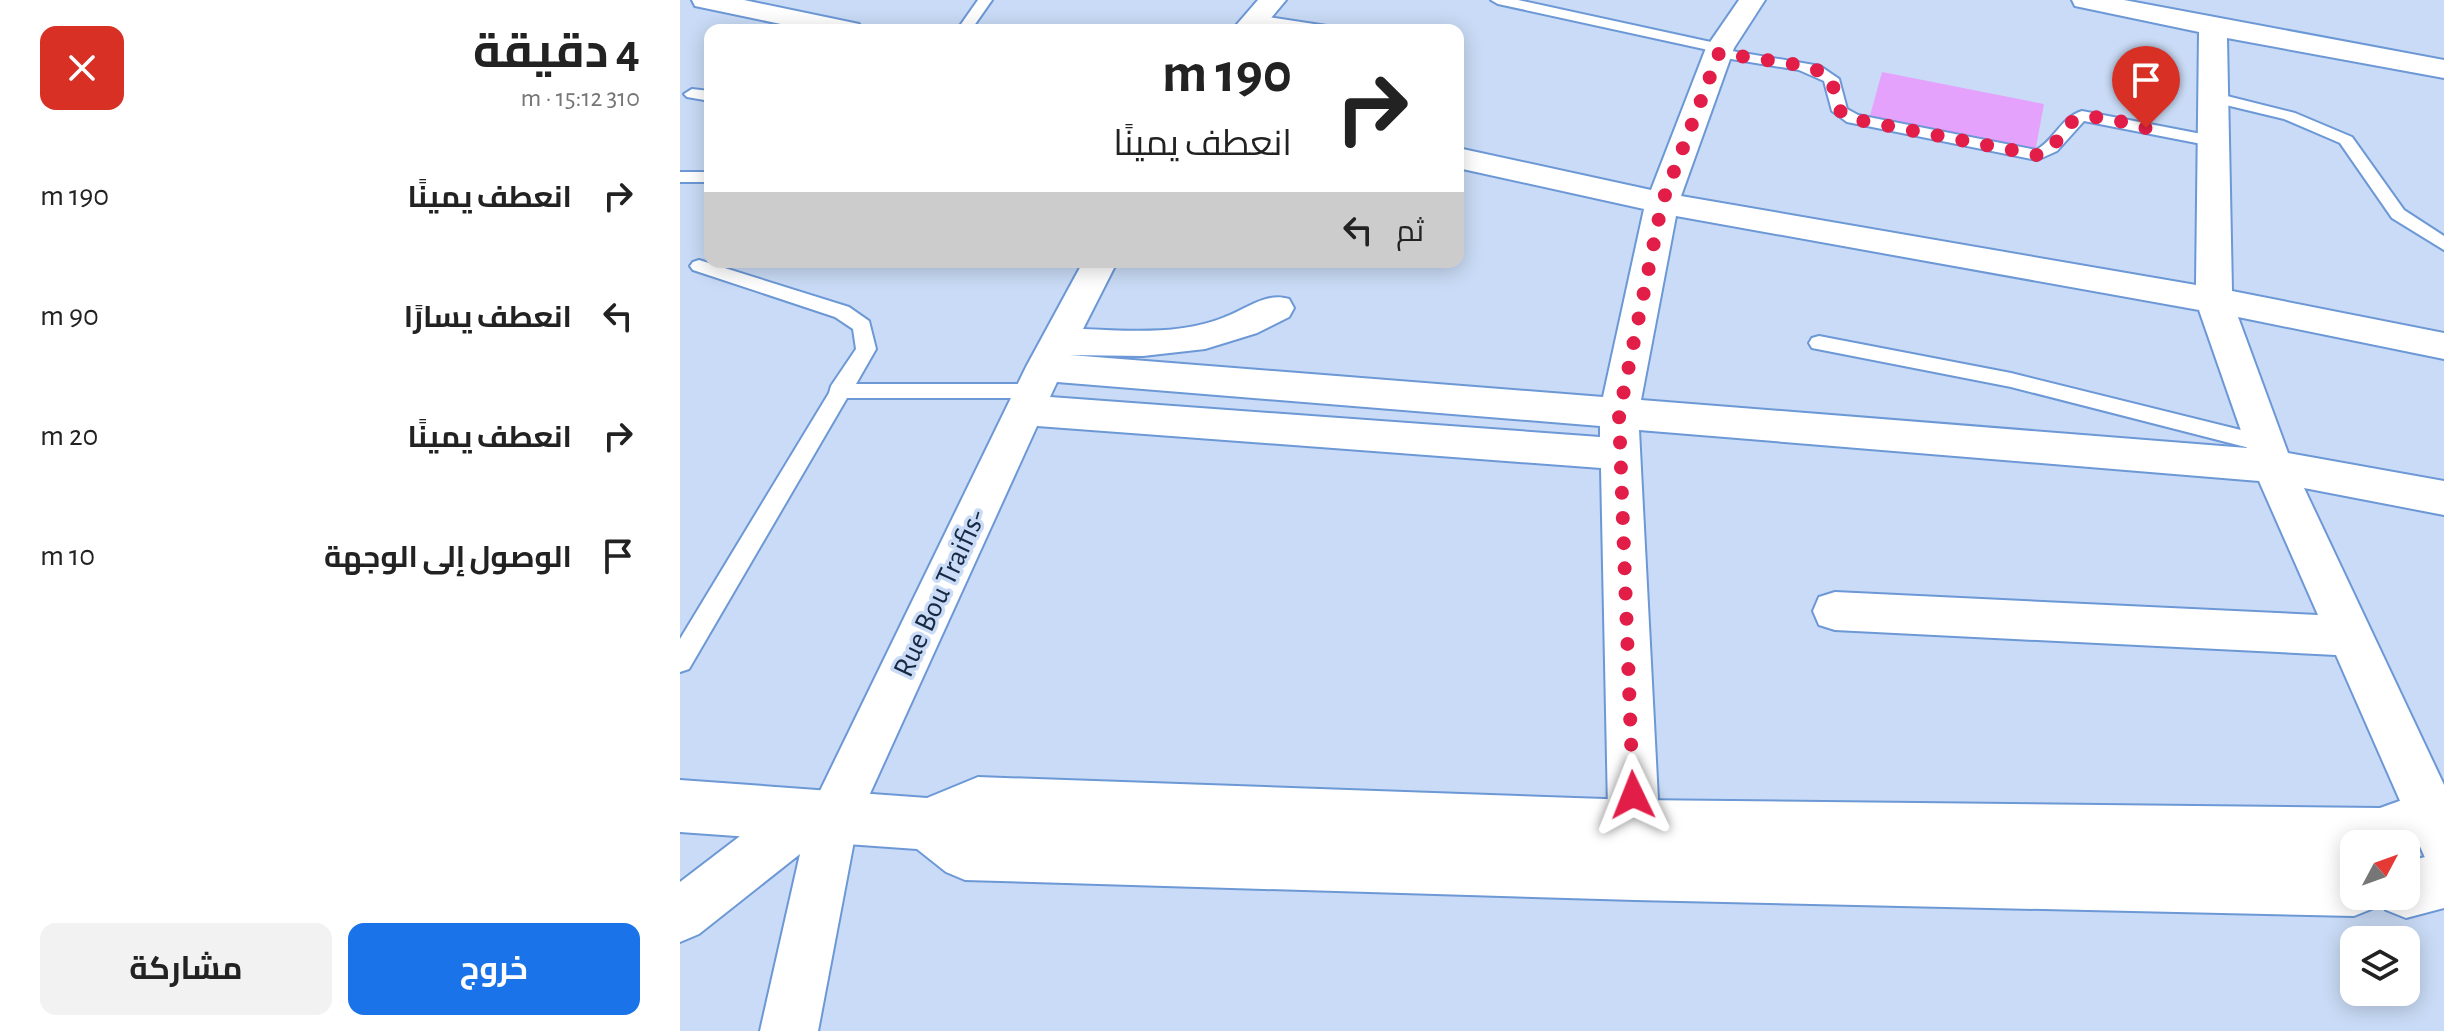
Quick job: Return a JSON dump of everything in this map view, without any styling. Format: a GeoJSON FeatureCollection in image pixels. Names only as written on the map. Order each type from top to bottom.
{"type":"FeatureCollection","features":[{"type":"Feature","properties":{"kind":"street"},"geometry":{"type":"LineString","coordinates":[[705,0],[820,24]]}},
{"type":"Feature","properties":{"kind":"street"},"geometry":{"type":"LineString","coordinates":[[1635,849],[1619,415],[1662,203],[1719,51],[1752,0]]}},
{"type":"Feature","properties":{"kind":"street"},"geometry":{"type":"LineString","coordinates":[[2085,0],[2444,69]]}},
{"type":"Feature","properties":{"kind":"street"},"geometry":{"type":"LineString","coordinates":[[680,806],[927,824],[965,853],[1635,849],[2380,835],[2440,823],[2350,636],[2269,455],[2214,300],[2213,27]]}},
{"type":"Feature","properties":{"kind":"street"},"geometry":{"type":"LineString","coordinates":[[1464,159],[1662,203],[2214,300],[2444,346]]}},
{"type":"Feature","properties":{"kind":"street","name":"Rue Bou Traifis-"},"geometry":{"type":"LineString","coordinates":[[820,817],[1097,268]]}},
{"type":"Feature","properties":{"kind":"street"},"geometry":{"type":"LineString","coordinates":[[1042,377],[1142,344],[1191,340],[1228,330],[1276,308]]}},
{"type":"Feature","properties":{"kind":"street"},"geometry":{"type":"LineString","coordinates":[[1042,377],[2269,455],[2444,498]]}},
{"type":"Feature","properties":{"kind":"street"},"geometry":{"type":"LineString","coordinates":[[1042,377],[1128,420],[1446,439],[1619,454]]}},
{"type":"Feature","properties":{"kind":"street"},"geometry":{"type":"LineString","coordinates":[[1835,611],[2350,636]]}},
{"type":"Feature","properties":{"kind":"street"},"geometry":{"type":"LineString","coordinates":[[680,915],[820,817]]}},
{"type":"Feature","properties":{"kind":"street"},"geometry":{"type":"LineString","coordinates":[[789,1031],[820,817]]}},
{"type":"Feature","properties":{"kind":"street"},"geometry":{"type":"LineString","coordinates":[[1635,849],[2340,887]]}},
{"type":"Feature","properties":{"kind":"street"},"geometry":{"type":"LineString","coordinates":[[2420,886],[2444,880]]}},
{"type":"Feature","properties":{"kind":"lane"},"geometry":{"type":"LineString","coordinates":[[968,24],[985,0]]}},
{"type":"Feature","properties":{"kind":"lane"},"geometry":{"type":"LineString","coordinates":[[1498,0],[1719,51],[1815,69],[1831,79],[1840,111],[1853,119],[2037,155],[2049,152],[2056,146],[2069,122],[2082,116],[2212,141]]}},
{"type":"Feature","properties":{"kind":"lane"},"geometry":{"type":"LineString","coordinates":[[1258,16],[1297,24]]}},
{"type":"Feature","properties":{"kind":"lane"},"geometry":{"type":"LineString","coordinates":[[692,94],[704,95]]}},
{"type":"Feature","properties":{"kind":"lane"},"geometry":{"type":"LineString","coordinates":[[2211,97],[2289,116],[2346,140],[2398,214],[2444,244]]}},
{"type":"Feature","properties":{"kind":"lane"},"geometry":{"type":"LineString","coordinates":[[680,177],[704,177]]}},
{"type":"Feature","properties":{"kind":"lane"},"geometry":{"type":"LineString","coordinates":[[699,266],[704,268]]}},
{"type":"Feature","properties":{"kind":"lane"},"geometry":{"type":"LineString","coordinates":[[680,661],[838,391],[866,349],[862,326],[842,312],[705,268]]}},
{"type":"Feature","properties":{"kind":"lane"},"geometry":{"type":"LineString","coordinates":[[1819,343],[2011,380],[2269,455]]}},
{"type":"Feature","properties":{"kind":"lane"},"geometry":{"type":"LineString","coordinates":[[838,391],[1042,377]]}},
{"type":"Feature","properties":{"kind":"shaded area"},"geometry":{"type":"Polygon","coordinates":[[[1882,72],[2044,104],[2035,152],[1868,123],[1882,72]]]}},
{"type":"Feature","properties":{"kind":"route"},"geometry":{"type":"LineString","coordinates":[[1633,795],[1619,415],[1662,203],[1719,53],[1815,69],[1831,79],[1840,111],[1853,119],[2037,155],[2049,152],[2056,146],[2069,122],[2082,116],[2146,128]]}}]}
